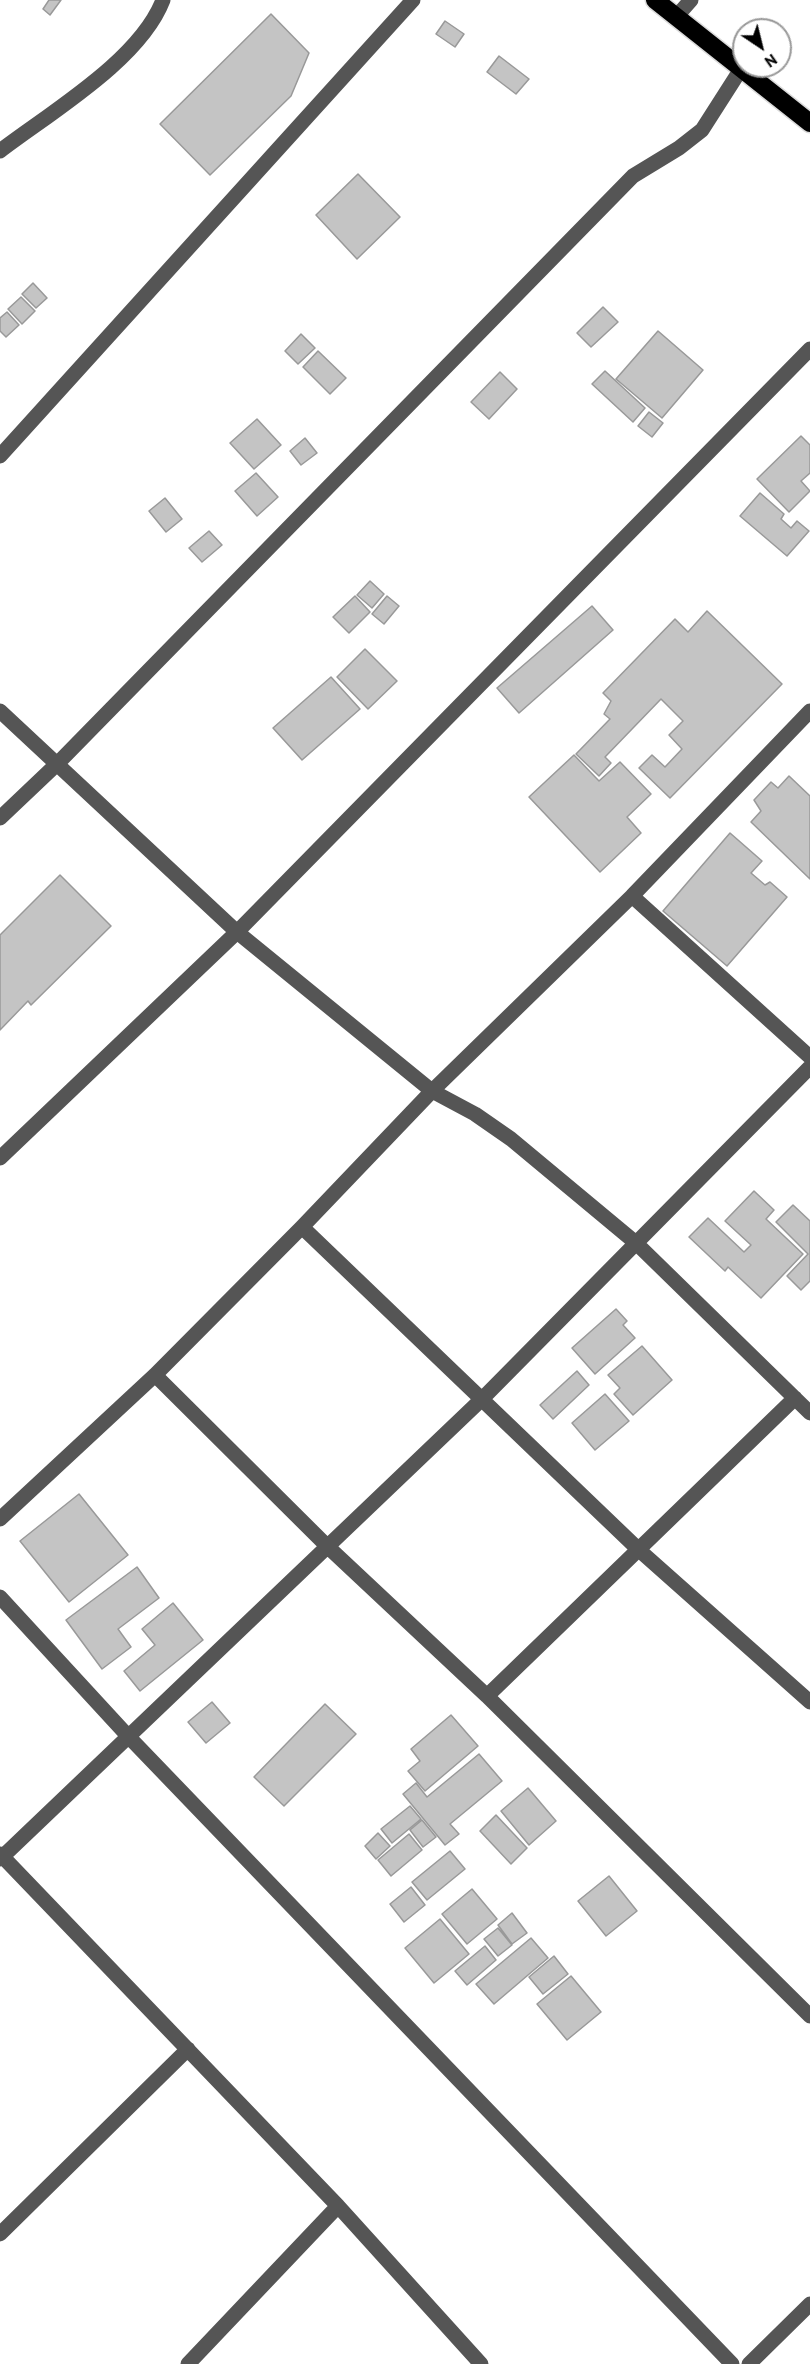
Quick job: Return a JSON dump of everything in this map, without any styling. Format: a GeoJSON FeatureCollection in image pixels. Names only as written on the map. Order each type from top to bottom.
{"type":"FeatureCollection","features":[{"type":"Feature","properties":{"kind":"highway"},"geometry":{"type":"LineString","coordinates":[[655,0],[732,62]]}},
{"type":"Feature","properties":{"kind":"highway"},"geometry":{"type":"LineString","coordinates":[[752,78],[810,123]]}},
{"type":"Feature","properties":{"kind":"street"},"geometry":{"type":"LineString","coordinates":[[0,151],[127,54],[156,19],[163,0]]}},
{"type":"Feature","properties":{"kind":"street"},"geometry":{"type":"LineString","coordinates":[[0,456],[413,0]]}},
{"type":"Feature","properties":{"kind":"street"},"geometry":{"type":"LineString","coordinates":[[676,17],[691,0]]}},
{"type":"Feature","properties":{"kind":"street"},"geometry":{"type":"LineString","coordinates":[[0,818],[57,763],[633,176],[680,148],[702,130],[735,78]]}},
{"type":"Feature","properties":{"kind":"street"},"geometry":{"type":"LineString","coordinates":[[0,1158],[237,932],[810,349]]}},
{"type":"Feature","properties":{"kind":"street"},"geometry":{"type":"LineString","coordinates":[[0,711],[237,932],[432,1091],[475,1114],[511,1139],[636,1243],[810,1413]]}},
{"type":"Feature","properties":{"kind":"street"},"geometry":{"type":"LineString","coordinates":[[0,1519],[155,1375],[302,1227],[432,1091],[632,896],[810,711]]}},
{"type":"Feature","properties":{"kind":"street"},"geometry":{"type":"LineString","coordinates":[[632,896],[810,1057]]}},
{"type":"Feature","properties":{"kind":"street"},"geometry":{"type":"LineString","coordinates":[[481,2364],[339,2206],[1,1857],[483,1398],[810,1067]]}},
{"type":"Feature","properties":{"kind":"street"},"geometry":{"type":"LineString","coordinates":[[302,1227],[483,1398],[639,1551],[810,1702]]}},
{"type":"Feature","properties":{"kind":"street"},"geometry":{"type":"LineString","coordinates":[[155,1375],[327,1546],[487,1696],[810,2016]]}},
{"type":"Feature","properties":{"kind":"street"},"geometry":{"type":"LineString","coordinates":[[487,1696],[795,1398]]}},
{"type":"Feature","properties":{"kind":"street"},"geometry":{"type":"LineString","coordinates":[[0,1597],[127,1735],[732,2364]]}},
{"type":"Feature","properties":{"kind":"street"},"geometry":{"type":"LineString","coordinates":[[0,2233],[188,2049]]}},
{"type":"Feature","properties":{"kind":"street"},"geometry":{"type":"LineString","coordinates":[[188,2364],[339,2206]]}},
{"type":"Feature","properties":{"kind":"street"},"geometry":{"type":"LineString","coordinates":[[750,2364],[810,2304]]}},
{"type":"Feature","properties":{"kind":"building"},"geometry":{"type":"Polygon","coordinates":[[[49,0],[61,0],[50,15],[43,9],[49,0]]]}},
{"type":"Feature","properties":{"kind":"building"},"geometry":{"type":"Polygon","coordinates":[[[271,14],[309,53],[291,96],[210,175],[160,124],[271,14]]]}},
{"type":"Feature","properties":{"kind":"building"},"geometry":{"type":"Polygon","coordinates":[[[445,21],[464,34],[455,47],[436,34],[445,21]]]}},
{"type":"Feature","properties":{"kind":"building"},"geometry":{"type":"Polygon","coordinates":[[[499,56],[529,79],[516,94],[487,72],[499,56]]]}},
{"type":"Feature","properties":{"kind":"building"},"geometry":{"type":"Polygon","coordinates":[[[358,174],[400,217],[357,259],[316,215],[358,174]]]}},
{"type":"Feature","properties":{"kind":"building"},"geometry":{"type":"Polygon","coordinates":[[[33,283],[47,298],[36,308],[22,294],[33,283]]]}},
{"type":"Feature","properties":{"kind":"building"},"geometry":{"type":"Polygon","coordinates":[[[21,297],[35,311],[22,324],[8,309],[21,297]]]}},
{"type":"Feature","properties":{"kind":"building"},"geometry":{"type":"Polygon","coordinates":[[[603,307],[618,322],[591,347],[577,333],[603,307]]]}},
{"type":"Feature","properties":{"kind":"building"},"geometry":{"type":"Polygon","coordinates":[[[7,312],[19,325],[6,337],[0,331],[0,318],[7,312]]]}},
{"type":"Feature","properties":{"kind":"building"},"geometry":{"type":"Polygon","coordinates":[[[658,331],[703,370],[662,418],[616,379],[658,331]]]}},
{"type":"Feature","properties":{"kind":"building"},"geometry":{"type":"Polygon","coordinates":[[[301,334],[315,348],[298,364],[285,351],[301,334]]]}},
{"type":"Feature","properties":{"kind":"building"},"geometry":{"type":"Polygon","coordinates":[[[318,351],[346,378],[330,394],[303,367],[318,351]]]}},
{"type":"Feature","properties":{"kind":"building"},"geometry":{"type":"Polygon","coordinates":[[[605,371],[645,408],[633,422],[592,384],[605,371]]]}},
{"type":"Feature","properties":{"kind":"building"},"geometry":{"type":"Polygon","coordinates":[[[500,372],[517,389],[489,419],[471,402],[500,372]]]}},
{"type":"Feature","properties":{"kind":"building"},"geometry":{"type":"Polygon","coordinates":[[[649,412],[663,423],[652,437],[638,426],[649,412]]]}},
{"type":"Feature","properties":{"kind":"building"},"geometry":{"type":"Polygon","coordinates":[[[257,419],[281,445],[254,469],[230,443],[257,419]]]}},
{"type":"Feature","properties":{"kind":"building"},"geometry":{"type":"Polygon","coordinates":[[[801,436],[810,445],[810,473],[801,481],[810,491],[789,512],[757,479],[801,436]]]}},
{"type":"Feature","properties":{"kind":"building"},"geometry":{"type":"Polygon","coordinates":[[[305,438],[317,453],[301,465],[290,451],[305,438]]]}},
{"type":"Feature","properties":{"kind":"building"},"geometry":{"type":"Polygon","coordinates":[[[256,473],[278,497],[257,516],[235,491],[256,473]]]}},
{"type":"Feature","properties":{"kind":"building"},"geometry":{"type":"Polygon","coordinates":[[[760,493],[784,514],[781,519],[791,528],[797,521],[809,531],[787,556],[740,516],[760,493]]]}},
{"type":"Feature","properties":{"kind":"building"},"geometry":{"type":"Polygon","coordinates":[[[165,498],[182,519],[166,532],[149,511],[165,498]]]}},
{"type":"Feature","properties":{"kind":"building"},"geometry":{"type":"Polygon","coordinates":[[[209,531],[222,545],[202,562],[189,548],[209,531]]]}},
{"type":"Feature","properties":{"kind":"building"},"geometry":{"type":"Polygon","coordinates":[[[370,581],[384,594],[372,608],[357,595],[370,581]]]}},
{"type":"Feature","properties":{"kind":"building"},"geometry":{"type":"Polygon","coordinates":[[[355,596],[370,612],[349,633],[333,617],[355,596]]]}},
{"type":"Feature","properties":{"kind":"building"},"geometry":{"type":"Polygon","coordinates":[[[387,596],[399,606],[384,624],[372,614],[387,596]]]}},
{"type":"Feature","properties":{"kind":"building"},"geometry":{"type":"Polygon","coordinates":[[[592,606],[613,630],[519,713],[497,688],[592,606]]]}},
{"type":"Feature","properties":{"kind":"building"},"geometry":{"type":"Polygon","coordinates":[[[707,611],[782,684],[670,798],[639,768],[652,755],[665,767],[682,749],[669,735],[683,721],[661,699],[605,757],[611,763],[599,776],[576,754],[610,719],[604,714],[611,701],[603,693],[675,619],[688,632],[707,611]]]}},
{"type":"Feature","properties":{"kind":"building"},"geometry":{"type":"Polygon","coordinates":[[[365,649],[397,681],[368,709],[337,677],[365,649]]]}},
{"type":"Feature","properties":{"kind":"building"},"geometry":{"type":"Polygon","coordinates":[[[331,677],[360,709],[302,760],[273,728],[331,677]]]}},
{"type":"Feature","properties":{"kind":"building"},"geometry":{"type":"Polygon","coordinates":[[[574,755],[599,781],[620,762],[651,794],[627,817],[641,833],[600,872],[529,797],[574,755]]]}},
{"type":"Feature","properties":{"kind":"building"},"geometry":{"type":"Polygon","coordinates":[[[789,776],[810,796],[810,879],[751,822],[761,811],[754,800],[771,782],[778,788],[789,776]]]}},
{"type":"Feature","properties":{"kind":"building"},"geometry":{"type":"Polygon","coordinates":[[[730,833],[762,861],[751,873],[765,885],[770,882],[787,897],[727,966],[663,911],[730,833]]]}},
{"type":"Feature","properties":{"kind":"building"},"geometry":{"type":"Polygon","coordinates":[[[60,875],[111,926],[31,1005],[28,1001],[0,1030],[0,935],[60,875]]]}},
{"type":"Feature","properties":{"kind":"building"},"geometry":{"type":"Polygon","coordinates":[[[754,1191],[774,1210],[766,1219],[803,1254],[761,1298],[728,1267],[725,1271],[689,1237],[708,1218],[744,1252],[751,1245],[725,1221],[754,1191]]]}},
{"type":"Feature","properties":{"kind":"building"},"geometry":{"type":"Polygon","coordinates":[[[793,1205],[810,1221],[810,1281],[801,1290],[787,1276],[808,1254],[776,1222],[793,1205]]]}},
{"type":"Feature","properties":{"kind":"building"},"geometry":{"type":"Polygon","coordinates":[[[616,1309],[627,1321],[623,1325],[635,1338],[595,1374],[572,1348],[616,1309]]]}},
{"type":"Feature","properties":{"kind":"building"},"geometry":{"type":"Polygon","coordinates":[[[642,1346],[672,1380],[633,1415],[614,1394],[620,1388],[608,1375],[642,1346]]]}},
{"type":"Feature","properties":{"kind":"building"},"geometry":{"type":"Polygon","coordinates":[[[577,1371],[589,1385],[553,1419],[540,1405],[577,1371]]]}},
{"type":"Feature","properties":{"kind":"building"},"geometry":{"type":"Polygon","coordinates":[[[605,1394],[629,1421],[595,1450],[572,1423],[605,1394]]]}},
{"type":"Feature","properties":{"kind":"building"},"geometry":{"type":"Polygon","coordinates":[[[79,1494],[128,1555],[69,1602],[20,1541],[79,1494]]]}},
{"type":"Feature","properties":{"kind":"building"},"geometry":{"type":"Polygon","coordinates":[[[137,1567],[159,1598],[118,1629],[131,1647],[102,1669],[66,1620],[137,1567]]]}},
{"type":"Feature","properties":{"kind":"building"},"geometry":{"type":"Polygon","coordinates":[[[173,1603],[203,1640],[140,1691],[124,1671],[155,1645],[142,1629],[173,1603]]]}},
{"type":"Feature","properties":{"kind":"building"},"geometry":{"type":"Polygon","coordinates":[[[212,1702],[230,1723],[206,1743],[188,1722],[212,1702]]]}},
{"type":"Feature","properties":{"kind":"building"},"geometry":{"type":"Polygon","coordinates":[[[325,1704],[356,1734],[284,1806],[254,1777],[325,1704]]]}},
{"type":"Feature","properties":{"kind":"building"},"geometry":{"type":"Polygon","coordinates":[[[451,1715],[478,1746],[425,1791],[408,1771],[420,1761],[411,1749],[451,1715]]]}},
{"type":"Feature","properties":{"kind":"building"},"geometry":{"type":"Polygon","coordinates":[[[479,1754],[502,1781],[450,1824],[459,1834],[445,1845],[403,1794],[416,1783],[427,1797],[479,1754]]]}},
{"type":"Feature","properties":{"kind":"building"},"geometry":{"type":"Polygon","coordinates":[[[528,1788],[556,1821],[529,1845],[501,1811],[528,1788]]]}},
{"type":"Feature","properties":{"kind":"building"},"geometry":{"type":"Polygon","coordinates":[[[410,1806],[421,1819],[392,1843],[381,1829],[410,1806]]]}},
{"type":"Feature","properties":{"kind":"building"},"geometry":{"type":"Polygon","coordinates":[[[496,1815],[527,1848],[511,1864],[480,1831],[496,1815]]]}},
{"type":"Feature","properties":{"kind":"building"},"geometry":{"type":"Polygon","coordinates":[[[422,1820],[436,1837],[423,1847],[410,1830],[422,1820]]]}},
{"type":"Feature","properties":{"kind":"building"},"geometry":{"type":"Polygon","coordinates":[[[378,1833],[390,1846],[376,1859],[365,1846],[378,1833]]]}},
{"type":"Feature","properties":{"kind":"building"},"geometry":{"type":"Polygon","coordinates":[[[409,1834],[422,1850],[391,1876],[378,1860],[409,1834]]]}},
{"type":"Feature","properties":{"kind":"building"},"geometry":{"type":"Polygon","coordinates":[[[450,1851],[465,1869],[427,1900],[412,1882],[450,1851]]]}},
{"type":"Feature","properties":{"kind":"building"},"geometry":{"type":"Polygon","coordinates":[[[609,1876],[637,1911],[606,1936],[578,1901],[609,1876]]]}},
{"type":"Feature","properties":{"kind":"building"},"geometry":{"type":"Polygon","coordinates":[[[411,1887],[425,1905],[404,1922],[390,1904],[411,1887]]]}},
{"type":"Feature","properties":{"kind":"building"},"geometry":{"type":"Polygon","coordinates":[[[472,1889],[497,1919],[467,1944],[442,1914],[472,1889]]]}},
{"type":"Feature","properties":{"kind":"building"},"geometry":{"type":"Polygon","coordinates":[[[512,1913],[527,1933],[512,1944],[498,1925],[512,1913]]]}},
{"type":"Feature","properties":{"kind":"building"},"geometry":{"type":"Polygon","coordinates":[[[440,1919],[469,1954],[434,1983],[405,1948],[440,1919]]]}},
{"type":"Feature","properties":{"kind":"building"},"geometry":{"type":"Polygon","coordinates":[[[498,1928],[512,1945],[498,1956],[484,1939],[498,1928]]]}},
{"type":"Feature","properties":{"kind":"building"},"geometry":{"type":"Polygon","coordinates":[[[531,1938],[548,1958],[494,2004],[476,1984],[531,1938]]]}},
{"type":"Feature","properties":{"kind":"building"},"geometry":{"type":"Polygon","coordinates":[[[485,1946],[496,1960],[467,1985],[455,1971],[485,1946]]]}},
{"type":"Feature","properties":{"kind":"building"},"geometry":{"type":"Polygon","coordinates":[[[554,1956],[568,1974],[543,1994],[529,1977],[554,1956]]]}},
{"type":"Feature","properties":{"kind":"building"},"geometry":{"type":"Polygon","coordinates":[[[571,1976],[601,2012],[567,2040],[537,2004],[571,1976]]]}}]}
